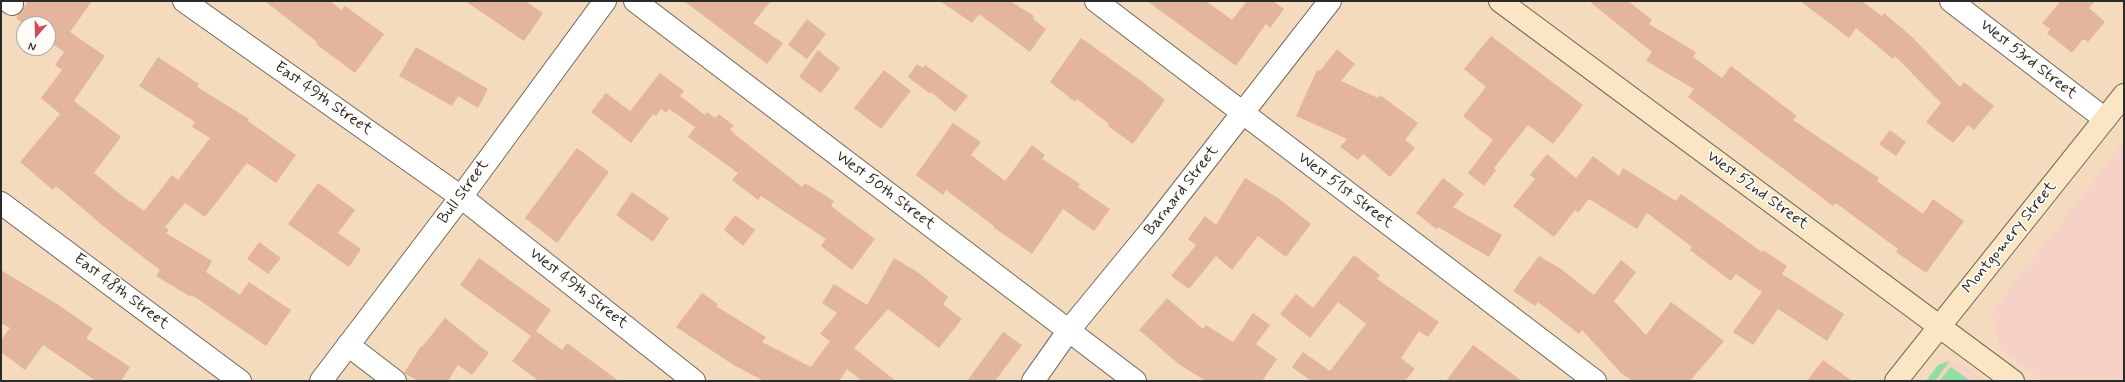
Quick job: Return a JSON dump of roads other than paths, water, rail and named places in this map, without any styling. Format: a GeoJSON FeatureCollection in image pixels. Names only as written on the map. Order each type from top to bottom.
{"type":"FeatureCollection","features":[{"type":"Feature","properties":{"kind":"main road","name":"West 52nd Street"},"geometry":{"type":"LineString","coordinates":[[1500,1],[2013,381]]}},
{"type":"Feature","properties":{"kind":"main road","name":"Montgomery Street"},"geometry":{"type":"LineString","coordinates":[[1896,381],[2124,95]]}},
{"type":"Feature","properties":{"kind":"street","name":"East 49th Street"},"geometry":{"type":"LineString","coordinates":[[184,1],[461,197]]}},
{"type":"Feature","properties":{"kind":"street","name":"Bull Street"},"geometry":{"type":"LineString","coordinates":[[321,381],[461,197],[605,1]]}},
{"type":"Feature","properties":{"kind":"street","name":"West 50th Street"},"geometry":{"type":"LineString","coordinates":[[635,1],[1135,381]]}},
{"type":"Feature","properties":{"kind":"street","name":"West 51st Street"},"geometry":{"type":"LineString","coordinates":[[1096,1],[1595,381]]}},
{"type":"Feature","properties":{"kind":"street","name":"Barnard Street"},"geometry":{"type":"LineString","coordinates":[[1033,381],[1068,330],[1152,229],[1330,1]]}},
{"type":"Feature","properties":{"kind":"street","name":"West 53rd Street"},"geometry":{"type":"LineString","coordinates":[[1951,1],[2105,119]]}},
{"type":"Feature","properties":{"kind":"street","name":"West 49th Street"},"geometry":{"type":"LineString","coordinates":[[461,197],[694,381]]}},
{"type":"Feature","properties":{"kind":"street","name":"East 48th Street"},"geometry":{"type":"LineString","coordinates":[[1,203],[240,381]]}},
{"type":"Feature","properties":{"kind":"street"},"geometry":{"type":"LineString","coordinates":[[348,345],[395,381]]}}]}
